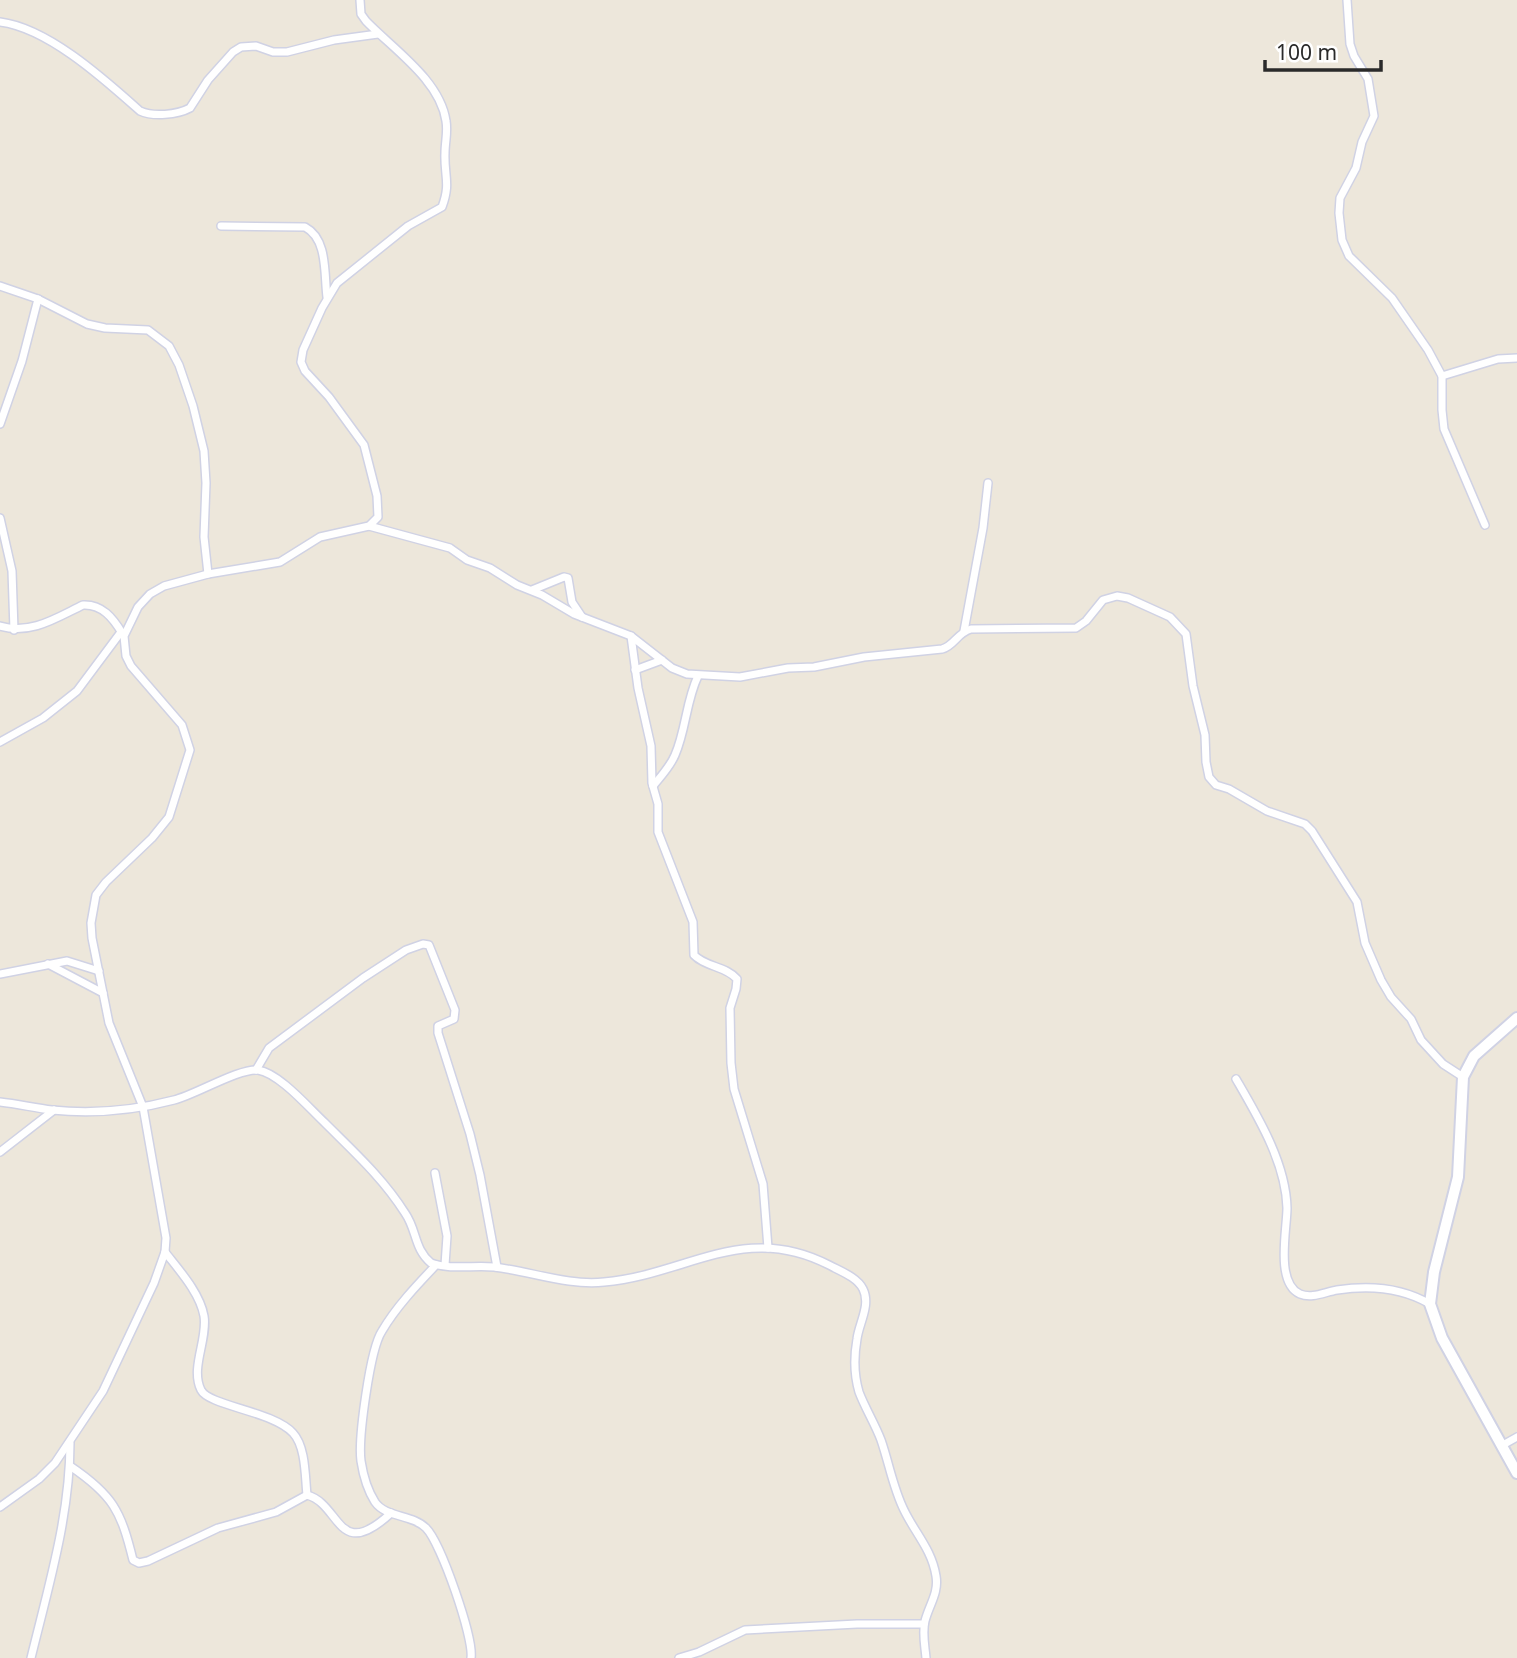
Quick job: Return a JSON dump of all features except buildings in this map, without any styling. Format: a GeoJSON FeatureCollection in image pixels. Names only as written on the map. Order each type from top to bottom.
{"type":"FeatureCollection","features":[{"type":"Feature","properties":{"kind":"street"},"geometry":{"type":"LineString","coordinates":[[360,0],[361,14],[378,34],[424,76],[444,112],[447,131],[445,154],[448,183],[442,207],[408,226],[337,283],[327,298],[303,350],[302,362],[305,371],[329,397],[364,445],[384,531]]}},
{"type":"Feature","properties":{"kind":"street"},"geometry":{"type":"LineString","coordinates":[[1348,0],[1350,44],[1368,79],[1374,110],[1373,122],[1362,142],[1356,168],[1339,205],[1342,240],[1349,256],[1392,298],[1428,350],[1442,376],[1444,429],[1485,525]]}},
{"type":"Feature","properties":{"kind":"street"},"geometry":{"type":"LineString","coordinates":[[0,22],[17,24],[92,68],[140,111],[149,114],[173,113],[190,108],[208,80],[233,52],[241,47],[256,46],[273,52],[287,52],[334,40],[378,34]]}},
{"type":"Feature","properties":{"kind":"street"},"geometry":{"type":"LineString","coordinates":[[220,226],[305,227],[314,232],[321,244],[327,298]]}},
{"type":"Feature","properties":{"kind":"street"},"geometry":{"type":"LineString","coordinates":[[0,286],[38,299],[87,324],[105,328],[148,330],[169,345],[193,406],[204,451],[204,528],[208,575]]}},
{"type":"Feature","properties":{"kind":"street"},"geometry":{"type":"LineString","coordinates":[[0,424],[22,361],[38,299]]}},
{"type":"Feature","properties":{"kind":"street"},"geometry":{"type":"LineString","coordinates":[[1442,376],[1498,359],[1517,358]]}},
{"type":"Feature","properties":{"kind":"street"},"geometry":{"type":"LineString","coordinates":[[964,631],[983,528],[988,482]]}},
{"type":"Feature","properties":{"kind":"street"},"geometry":{"type":"LineString","coordinates":[[0,742],[43,718],[77,691],[123,634],[130,619],[150,594],[164,586],[208,575],[280,562],[320,537],[369,526],[379,515]]}},
{"type":"Feature","properties":{"kind":"street"},"geometry":{"type":"LineString","coordinates":[[0,518],[12,571],[14,630]]}},
{"type":"Feature","properties":{"kind":"street"},"geometry":{"type":"LineString","coordinates":[[369,526],[450,548],[467,560],[490,568],[565,610],[631,636],[679,672],[698,676],[740,677],[864,657],[948,648],[964,631],[971,629],[1076,628],[1086,621],[1103,600],[1116,596],[1128,598],[1170,617],[1186,634],[1193,686],[1205,736],[1209,777],[1216,785],[1229,789],[1267,811],[1305,824],[1312,831],[1356,902],[1365,943],[1391,997],[1411,1019],[1421,1040],[1443,1064],[1462,1077]]}},
{"type":"Feature","properties":{"kind":"street"},"geometry":{"type":"LineString","coordinates":[[532,590],[564,577],[568,578],[572,602],[583,617]]}},
{"type":"Feature","properties":{"kind":"street"},"geometry":{"type":"LineString","coordinates":[[0,626],[14,630],[32,628],[90,604],[109,615],[123,634],[131,666],[183,725],[190,750],[169,817],[96,895],[91,923],[115,1042],[144,1107],[166,1238],[165,1252],[154,1283],[103,1391],[70,1443],[39,1479],[0,1507]]}},
{"type":"Feature","properties":{"kind":"street"},"geometry":{"type":"LineString","coordinates":[[631,636],[635,670],[651,746],[653,786],[658,804],[657,821],[662,845],[679,881],[693,922],[694,955],[700,961],[727,971],[737,979],[730,1008],[731,1063],[734,1089],[763,1184],[768,1248]]}},
{"type":"Feature","properties":{"kind":"street"},"geometry":{"type":"LineString","coordinates":[[635,670],[662,660]]}},
{"type":"Feature","properties":{"kind":"street"},"geometry":{"type":"LineString","coordinates":[[653,786],[677,751],[698,676]]}},
{"type":"Feature","properties":{"kind":"street"},"geometry":{"type":"LineString","coordinates":[[256,1070],[269,1048],[363,978],[406,950],[423,944],[429,945],[456,1010],[454,1018],[439,1026],[438,1033],[473,1144],[497,1267]]}},
{"type":"Feature","properties":{"kind":"street"},"geometry":{"type":"LineString","coordinates":[[0,974],[67,961],[99,971]]}},
{"type":"Feature","properties":{"kind":"street"},"geometry":{"type":"LineString","coordinates":[[46,964],[103,993]]}},
{"type":"Feature","properties":{"kind":"street"},"geometry":{"type":"LineString","coordinates":[[1517,1018],[1474,1056],[1462,1077],[1458,1177],[1434,1272],[1430,1304],[1442,1338],[1517,1474]]}},
{"type":"Feature","properties":{"kind":"street"},"geometry":{"type":"LineString","coordinates":[[0,1102],[54,1110],[144,1107],[175,1100],[236,1075],[256,1070],[270,1074],[288,1088],[366,1163],[406,1214],[414,1231],[418,1250],[431,1264],[497,1267],[580,1282],[603,1283],[667,1270],[719,1252],[768,1248],[784,1249],[817,1259],[852,1278],[861,1285],[867,1302],[857,1338],[855,1364],[860,1392],[881,1442],[898,1497],[927,1547],[936,1572],[934,1598],[924,1623],[926,1658]]}},
{"type":"Feature","properties":{"kind":"street"},"geometry":{"type":"LineString","coordinates":[[1236,1079],[1255,1110],[1282,1179],[1287,1211],[1284,1261],[1293,1289],[1306,1295],[1315,1295],[1335,1290],[1388,1289],[1404,1292],[1430,1304]]}},
{"type":"Feature","properties":{"kind":"street"},"geometry":{"type":"LineString","coordinates":[[0,1152],[54,1110]]}},
{"type":"Feature","properties":{"kind":"street"},"geometry":{"type":"LineString","coordinates":[[435,1173],[447,1236],[441,1265],[395,1312],[381,1332],[372,1353],[361,1460],[374,1501],[382,1509],[410,1518],[428,1530],[457,1597],[471,1645],[471,1658]]}},
{"type":"Feature","properties":{"kind":"street"},"geometry":{"type":"LineString","coordinates":[[165,1252],[185,1277],[204,1315],[198,1380],[202,1391],[208,1398],[252,1411],[276,1421],[293,1433],[299,1445],[307,1495]]}},
{"type":"Feature","properties":{"kind":"street"},"geometry":{"type":"LineString","coordinates":[[1501,1446],[1517,1437]]}},
{"type":"Feature","properties":{"kind":"street"},"geometry":{"type":"LineString","coordinates":[[31,1658],[54,1570],[70,1466],[70,1443]]}},
{"type":"Feature","properties":{"kind":"street"},"geometry":{"type":"LineString","coordinates":[[70,1466],[108,1496],[120,1515],[133,1560],[139,1563],[218,1528],[276,1512],[307,1495]]}},
{"type":"Feature","properties":{"kind":"street"},"geometry":{"type":"LineString","coordinates":[[307,1495],[318,1501],[346,1531],[355,1532],[376,1526],[391,1513]]}},
{"type":"Feature","properties":{"kind":"street"},"geometry":{"type":"LineString","coordinates":[[679,1658],[699,1652],[745,1630],[892,1622],[924,1623]]}}]}
